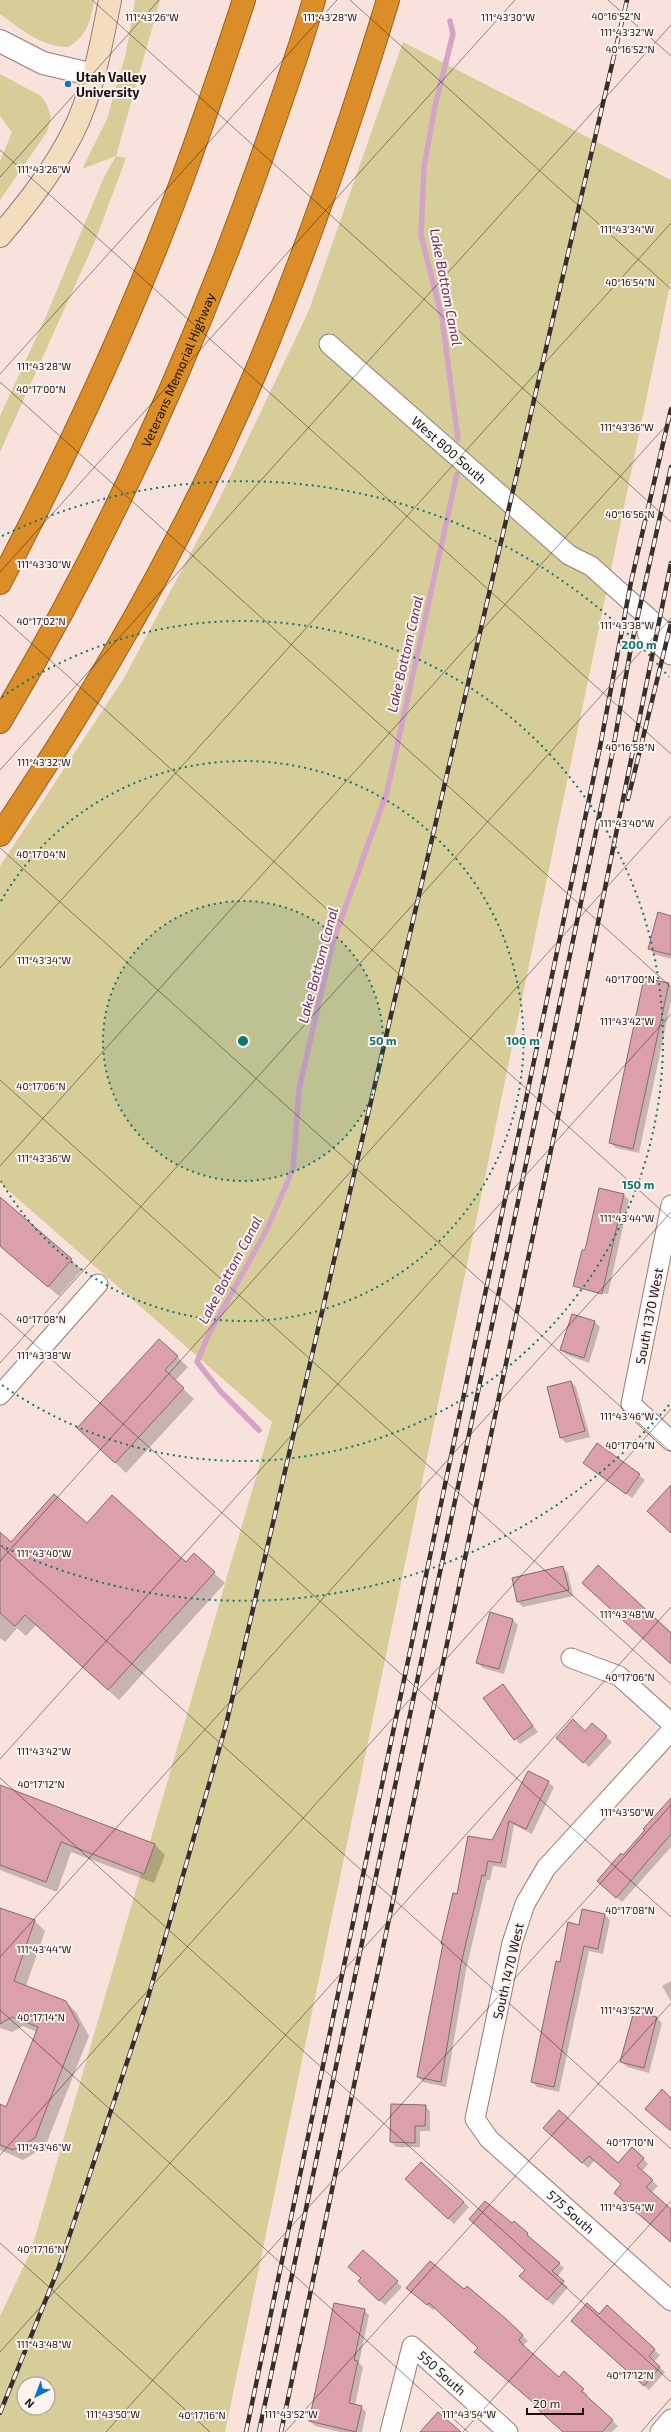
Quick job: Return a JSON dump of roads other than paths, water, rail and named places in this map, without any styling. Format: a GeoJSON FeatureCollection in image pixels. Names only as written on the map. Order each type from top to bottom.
{"type":"FeatureCollection","features":[{"type":"Feature","properties":{"kind":"highway"},"geometry":{"type":"LineString","coordinates":[[0,583],[41,504],[126,320],[202,127],[244,0]]}},
{"type":"Feature","properties":{"kind":"highway","name":"Veterans Memorial Highway"},"geometry":{"type":"LineString","coordinates":[[0,722],[90,559],[165,402],[230,245],[286,89],[314,0]]}},
{"type":"Feature","properties":{"kind":"highway"},"geometry":{"type":"LineString","coordinates":[[0,835],[61,741],[134,618],[195,503],[227,436],[286,297],[316,219],[346,134],[388,0]]}},
{"type":"Feature","properties":{"kind":"main road"},"geometry":{"type":"LineString","coordinates":[[0,236],[31,199],[72,134],[94,75],[110,0]]}},
{"type":"Feature","properties":{"kind":"street"},"geometry":{"type":"LineString","coordinates":[[0,41],[43,63],[94,75]]}},
{"type":"Feature","properties":{"kind":"street","name":"West 800 South"},"geometry":{"type":"LineString","coordinates":[[329,344],[569,554],[591,566],[671,638]]}},
{"type":"Feature","properties":{"kind":"street","name":"West 800 South"},"geometry":{"type":"LineString","coordinates":[[569,554],[584,576],[671,655]]}},
{"type":"Feature","properties":{"kind":"street","name":"South 1370 West"},"geometry":{"type":"LineString","coordinates":[[671,1205],[631,1404],[671,1441]]}},
{"type":"Feature","properties":{"kind":"street"},"geometry":{"type":"LineString","coordinates":[[0,1395],[98,1284]]}},
{"type":"Feature","properties":{"kind":"street"},"geometry":{"type":"LineString","coordinates":[[571,1658],[619,1676],[671,1723]]}},
{"type":"Feature","properties":{"kind":"street","name":"South 1470 West"},"geometry":{"type":"LineString","coordinates":[[475,2119],[512,1943],[525,1904],[546,1868],[671,1731]]}},
{"type":"Feature","properties":{"kind":"street","name":"575 South"},"geometry":{"type":"LineString","coordinates":[[475,2119],[489,2139],[671,2301]]}},
{"type":"Feature","properties":{"kind":"street","name":"550 South"},"geometry":{"type":"LineString","coordinates":[[390,2432],[412,2346],[508,2432]]}},
{"type":"Feature","properties":{"kind":"street"},"geometry":{"type":"LineString","coordinates":[[660,2432],[671,2419]]}},
{"type":"Feature","properties":{"kind":"waterway","name":"Lake Bottom Canal"},"geometry":{"type":"LineString","coordinates":[[450,21],[453,34],[435,106],[424,167],[421,235],[442,318],[458,439]]}},
{"type":"Feature","properties":{"kind":"waterway","name":"Lake Bottom Canal"},"geometry":{"type":"LineString","coordinates":[[259,1430],[221,1392],[197,1362],[208,1336],[267,1229],[293,1169],[299,1089],[333,942],[387,792],[457,474]]}},
{"type":"Feature","properties":{"kind":"railway"},"geometry":{"type":"LineString","coordinates":[[0,2413],[59,2267],[145,2008],[226,1725],[627,0]]}},
{"type":"Feature","properties":{"kind":"railway"},"geometry":{"type":"LineString","coordinates":[[246,2432],[600,747],[631,582],[671,409]]}},
{"type":"Feature","properties":{"kind":"railway"},"geometry":{"type":"LineString","coordinates":[[259,2432],[612,755],[631,647],[671,467]]}},
{"type":"Feature","properties":{"kind":"railway"},"geometry":{"type":"LineString","coordinates":[[281,2432],[575,1036],[671,563]]}},
{"type":"Feature","properties":{"kind":"railway"},"geometry":{"type":"LineString","coordinates":[[628,799],[671,623]]}},
{"type":"Feature","properties":{"kind":"place","name":"Utah Valley University"},"geometry":{"type":"Point","coordinates":[68,84]}}]}
